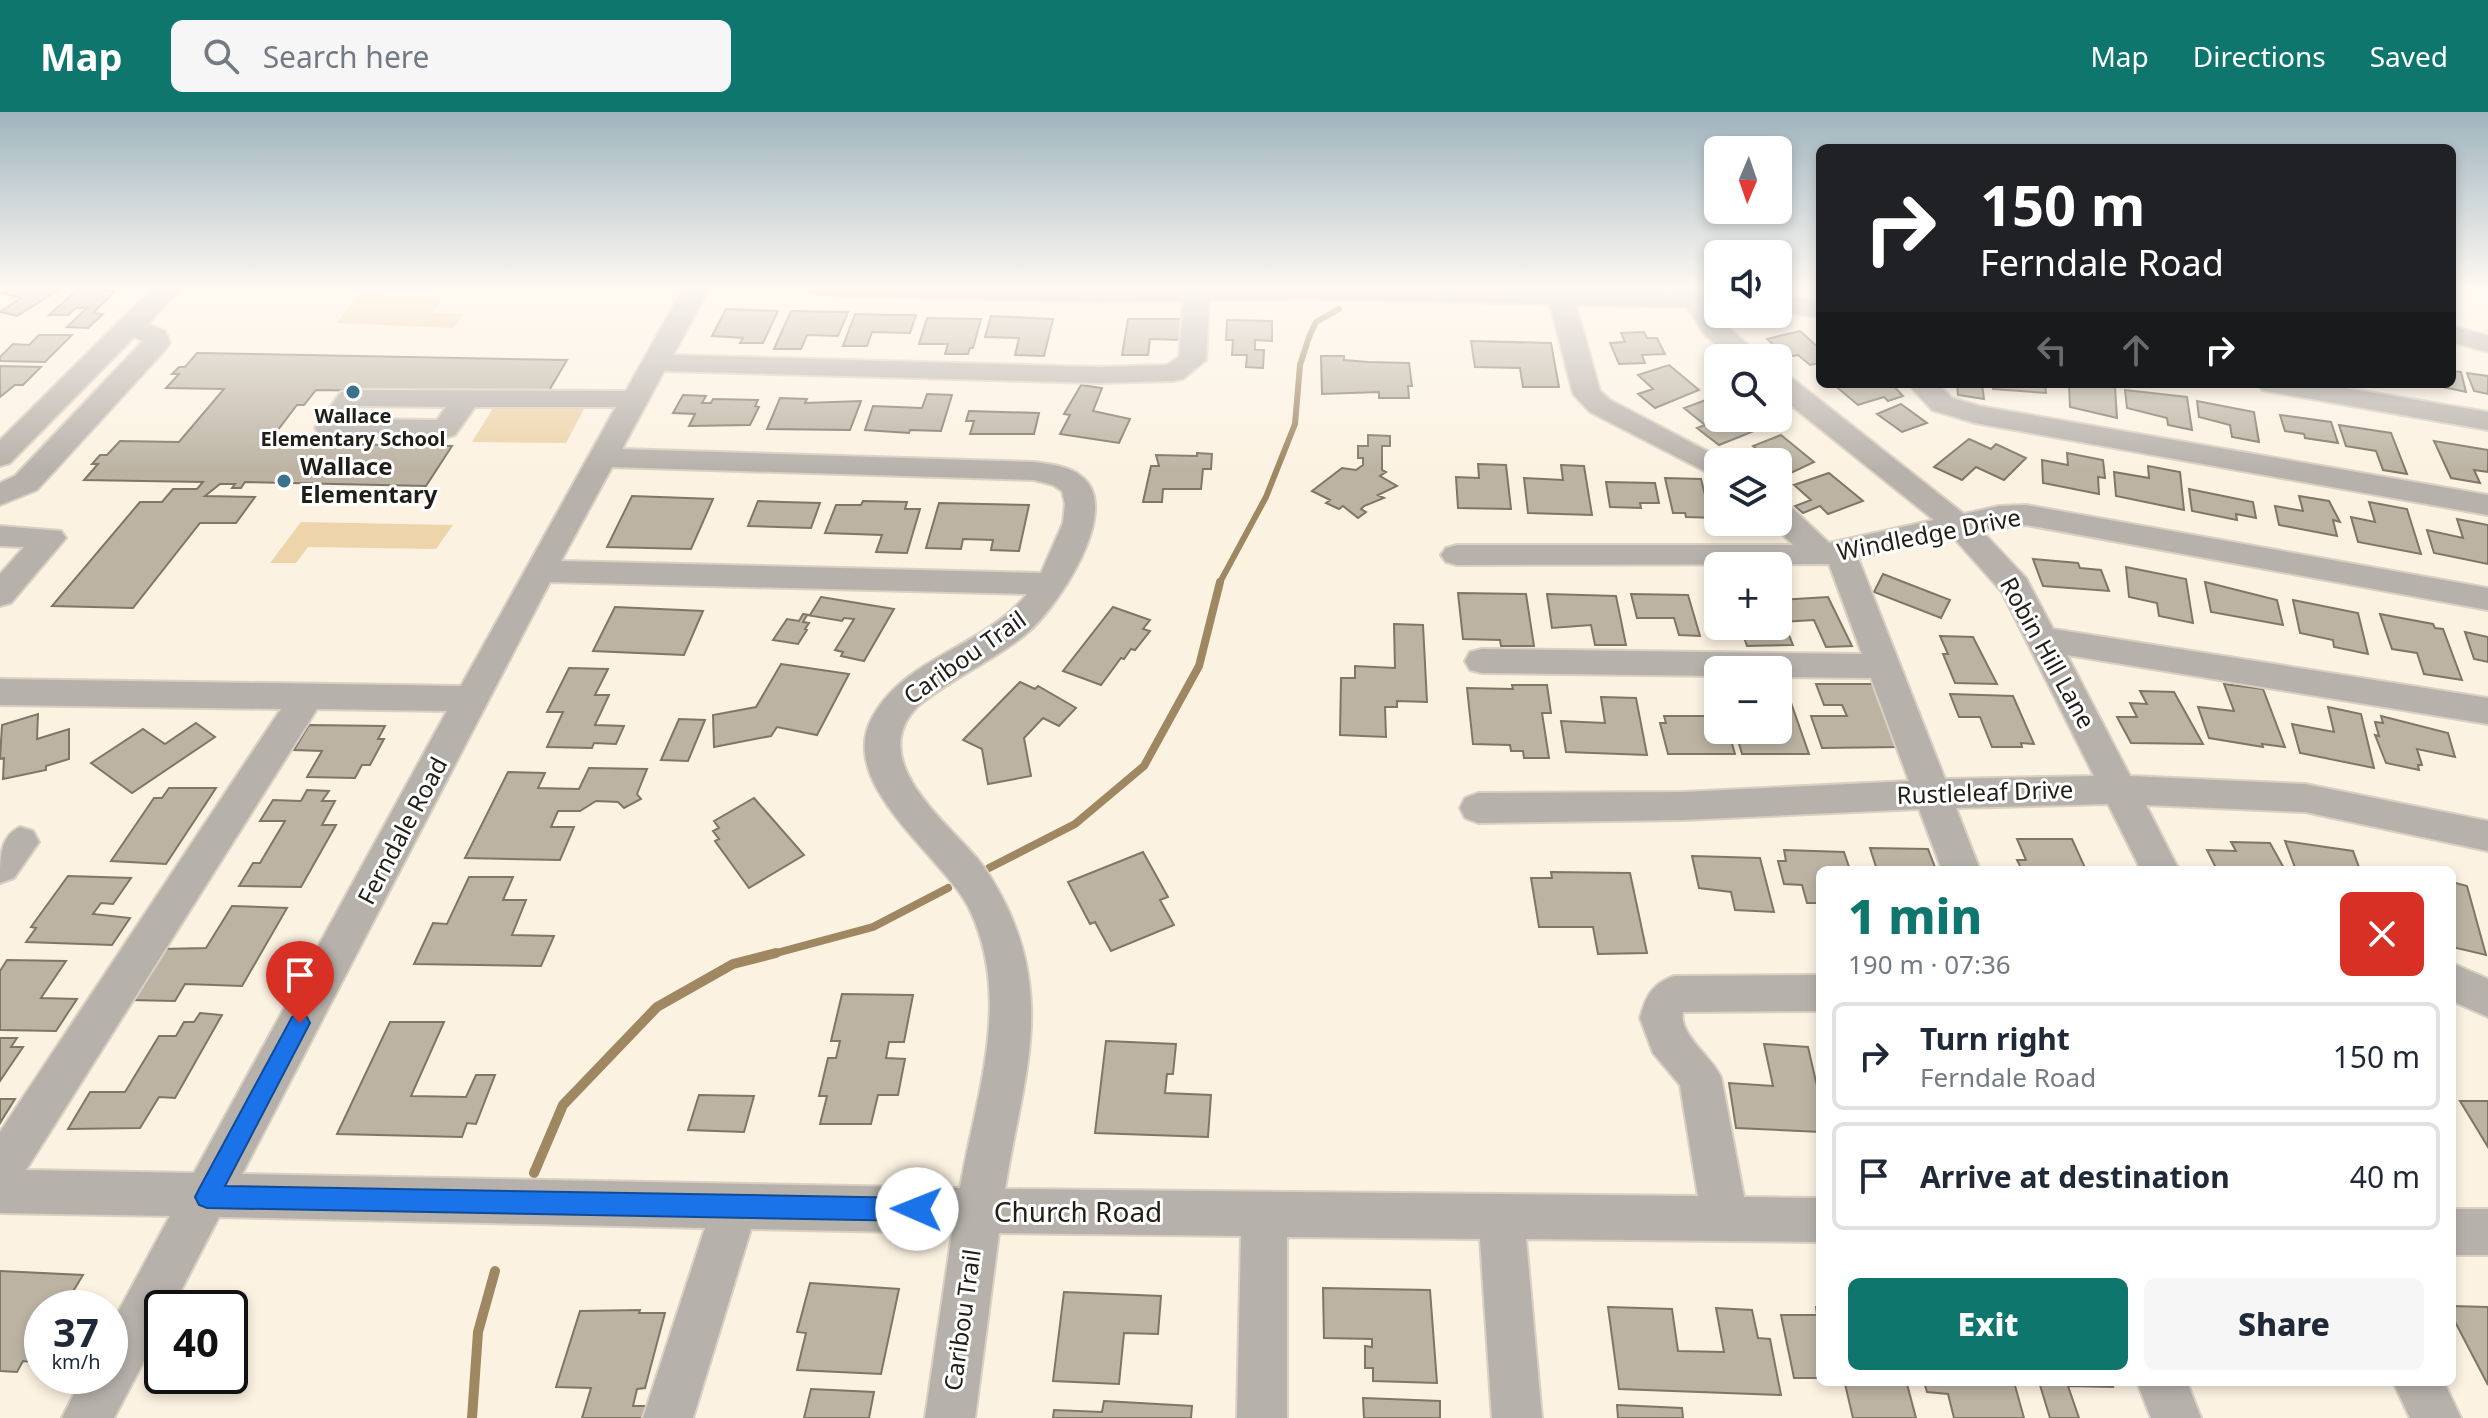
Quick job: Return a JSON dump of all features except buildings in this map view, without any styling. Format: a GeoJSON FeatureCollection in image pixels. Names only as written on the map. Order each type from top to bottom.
{"type":"FeatureCollection","features":[{"type":"Feature","properties":{"kind":"street"},"geometry":{"type":"LineString","coordinates":[[0,457],[109,348]]}},
{"type":"Feature","properties":{"kind":"street"},"geometry":{"type":"LineString","coordinates":[[0,495],[26,483],[152,348]]}},
{"type":"Feature","properties":{"kind":"street","name":"Ferndale Road"},"geometry":{"type":"LineString","coordinates":[[128,1343],[540,571],[664,348]]}},
{"type":"Feature","properties":{"kind":"street"},"geometry":{"type":"LineString","coordinates":[[656,363],[1098,375],[1173,373],[1192,360],[1193,348]]}},
{"type":"Feature","properties":{"kind":"street"},"geometry":{"type":"LineString","coordinates":[[1573,348],[1587,394],[1600,406],[1704,462]]}},
{"type":"Feature","properties":{"kind":"street"},"geometry":{"type":"LineString","coordinates":[[1926,388],[1942,404],[1975,414],[2488,505]]}},
{"type":"Feature","properties":{"kind":"street"},"geometry":{"type":"LineString","coordinates":[[2316,388],[2403,396],[2488,421]]}},
{"type":"Feature","properties":{"kind":"street","name":"Robin Hill Lane"},"geometry":{"type":"LineString","coordinates":[[1792,392],[1959,525],[2015,586],[2158,866]]}},
{"type":"Feature","properties":{"kind":"street"},"geometry":{"type":"LineString","coordinates":[[467,398],[635,399]]}},
{"type":"Feature","properties":{"kind":"street","name":"Caribou Trail"},"geometry":{"type":"LineString","coordinates":[[602,458],[1034,471],[1066,477],[1082,499],[1078,528],[1053,584],[1030,614],[1002,637],[912,692],[894,708],[882,737],[881,760],[897,788],[977,887],[1002,946],[1012,989],[1011,1021],[978,1211],[950,1418]]}},
{"type":"Feature","properties":{"kind":"street","name":"Windledge Drive"},"geometry":{"type":"LineString","coordinates":[[1457,555],[1832,554],[1999,516],[2026,515],[2059,518],[2488,599]]}},
{"type":"Feature","properties":{"kind":"street"},"geometry":{"type":"LineString","coordinates":[[1792,523],[1832,554],[1886,666],[1960,866]]}},
{"type":"Feature","properties":{"kind":"street"},"geometry":{"type":"LineString","coordinates":[[0,536],[50,538],[0,595]]}},
{"type":"Feature","properties":{"kind":"street"},"geometry":{"type":"LineString","coordinates":[[540,571],[1053,584]]}},
{"type":"Feature","properties":{"kind":"street"},"geometry":{"type":"LineString","coordinates":[[2044,639],[2488,711]]}},
{"type":"Feature","properties":{"kind":"street"},"geometry":{"type":"LineString","coordinates":[[1482,661],[1886,666]]}},
{"type":"Feature","properties":{"kind":"street"},"geometry":{"type":"LineString","coordinates":[[0,692],[474,699]]}},
{"type":"Feature","properties":{"kind":"street"},"geometry":{"type":"LineString","coordinates":[[0,1171],[308,695]]}},
{"type":"Feature","properties":{"kind":"street","name":"Rustleleaf Drive"},"geometry":{"type":"LineString","coordinates":[[1478,808],[1683,806],[1933,794],[2120,790],[2305,798],[2488,836]]}},
{"type":"Feature","properties":{"kind":"street"},"geometry":{"type":"LineString","coordinates":[[2456,983],[2488,999]]}},
{"type":"Feature","properties":{"kind":"street"},"geometry":{"type":"LineString","coordinates":[[1725,1219],[1700,1077],[1668,1040],[1661,1018],[1665,1003],[1674,994],[1696,992],[1816,993]]}},
{"type":"Feature","properties":{"kind":"street","name":"Church Road"},"geometry":{"type":"LineString","coordinates":[[0,1191],[978,1211],[1816,1220]]}},
{"type":"Feature","properties":{"kind":"street"},"geometry":{"type":"LineString","coordinates":[[668,1418],[735,1206]]}},
{"type":"Feature","properties":{"kind":"street"},"geometry":{"type":"LineString","coordinates":[[1262,1418],[1264,1213]]}},
{"type":"Feature","properties":{"kind":"street"},"geometry":{"type":"LineString","coordinates":[[1501,1215],[1517,1418]]}},
{"type":"Feature","properties":{"kind":"street"},"geometry":{"type":"LineString","coordinates":[[2456,1232],[2488,1232]]}},
{"type":"Feature","properties":{"kind":"street"},"geometry":{"type":"LineString","coordinates":[[2164,1386],[2176,1418]]}},
{"type":"Feature","properties":{"kind":"street"},"geometry":{"type":"LineString","coordinates":[[2420,1386],[2436,1418]]}},
{"type":"Feature","properties":{"kind":"street","name":"Ferndale Road"},"geometry":{"type":"LineString","coordinates":[[87,1418],[100,1394]]}},
{"type":"Feature","properties":{"kind":"shaded area"},"geometry":{"type":"Polygon","coordinates":[[[493,408],[584,409],[566,443],[472,442],[493,408]]]}},
{"type":"Feature","properties":{"kind":"shaded area"},"geometry":{"type":"Polygon","coordinates":[[[301,522],[453,525],[436,549],[308,547],[296,563],[270,563],[301,522]]]}},
{"type":"Feature","properties":{"kind":"waterway"},"geometry":{"type":"LineString","coordinates":[[1220,582],[1266,497],[1295,424],[1300,365],[1305,348]]}},
{"type":"Feature","properties":{"kind":"waterway"},"geometry":{"type":"LineString","coordinates":[[989,868],[1075,824],[1144,766],[1199,666],[1220,582]]}},
{"type":"Feature","properties":{"kind":"waterway"},"geometry":{"type":"LineString","coordinates":[[769,955],[873,927],[948,888]]}},
{"type":"Feature","properties":{"kind":"waterway"},"geometry":{"type":"LineString","coordinates":[[534,1173],[563,1105],[657,1007],[733,964],[776,953]]}},
{"type":"Feature","properties":{"kind":"waterway"},"geometry":{"type":"LineString","coordinates":[[472,1418],[478,1332],[495,1271]]}},
{"type":"Feature","properties":{"kind":"place","name":"Wallace Elementary School"},"geometry":{"type":"Point","coordinates":[353,392]}},
{"type":"Feature","properties":{"kind":"place","name":"Wallace Elementary"},"geometry":{"type":"Point","coordinates":[284,481]}},
{"type":"Feature","properties":{"kind":"route"},"geometry":{"type":"LineString","coordinates":[[300,1023],[207,1197],[917,1209]]}}]}
